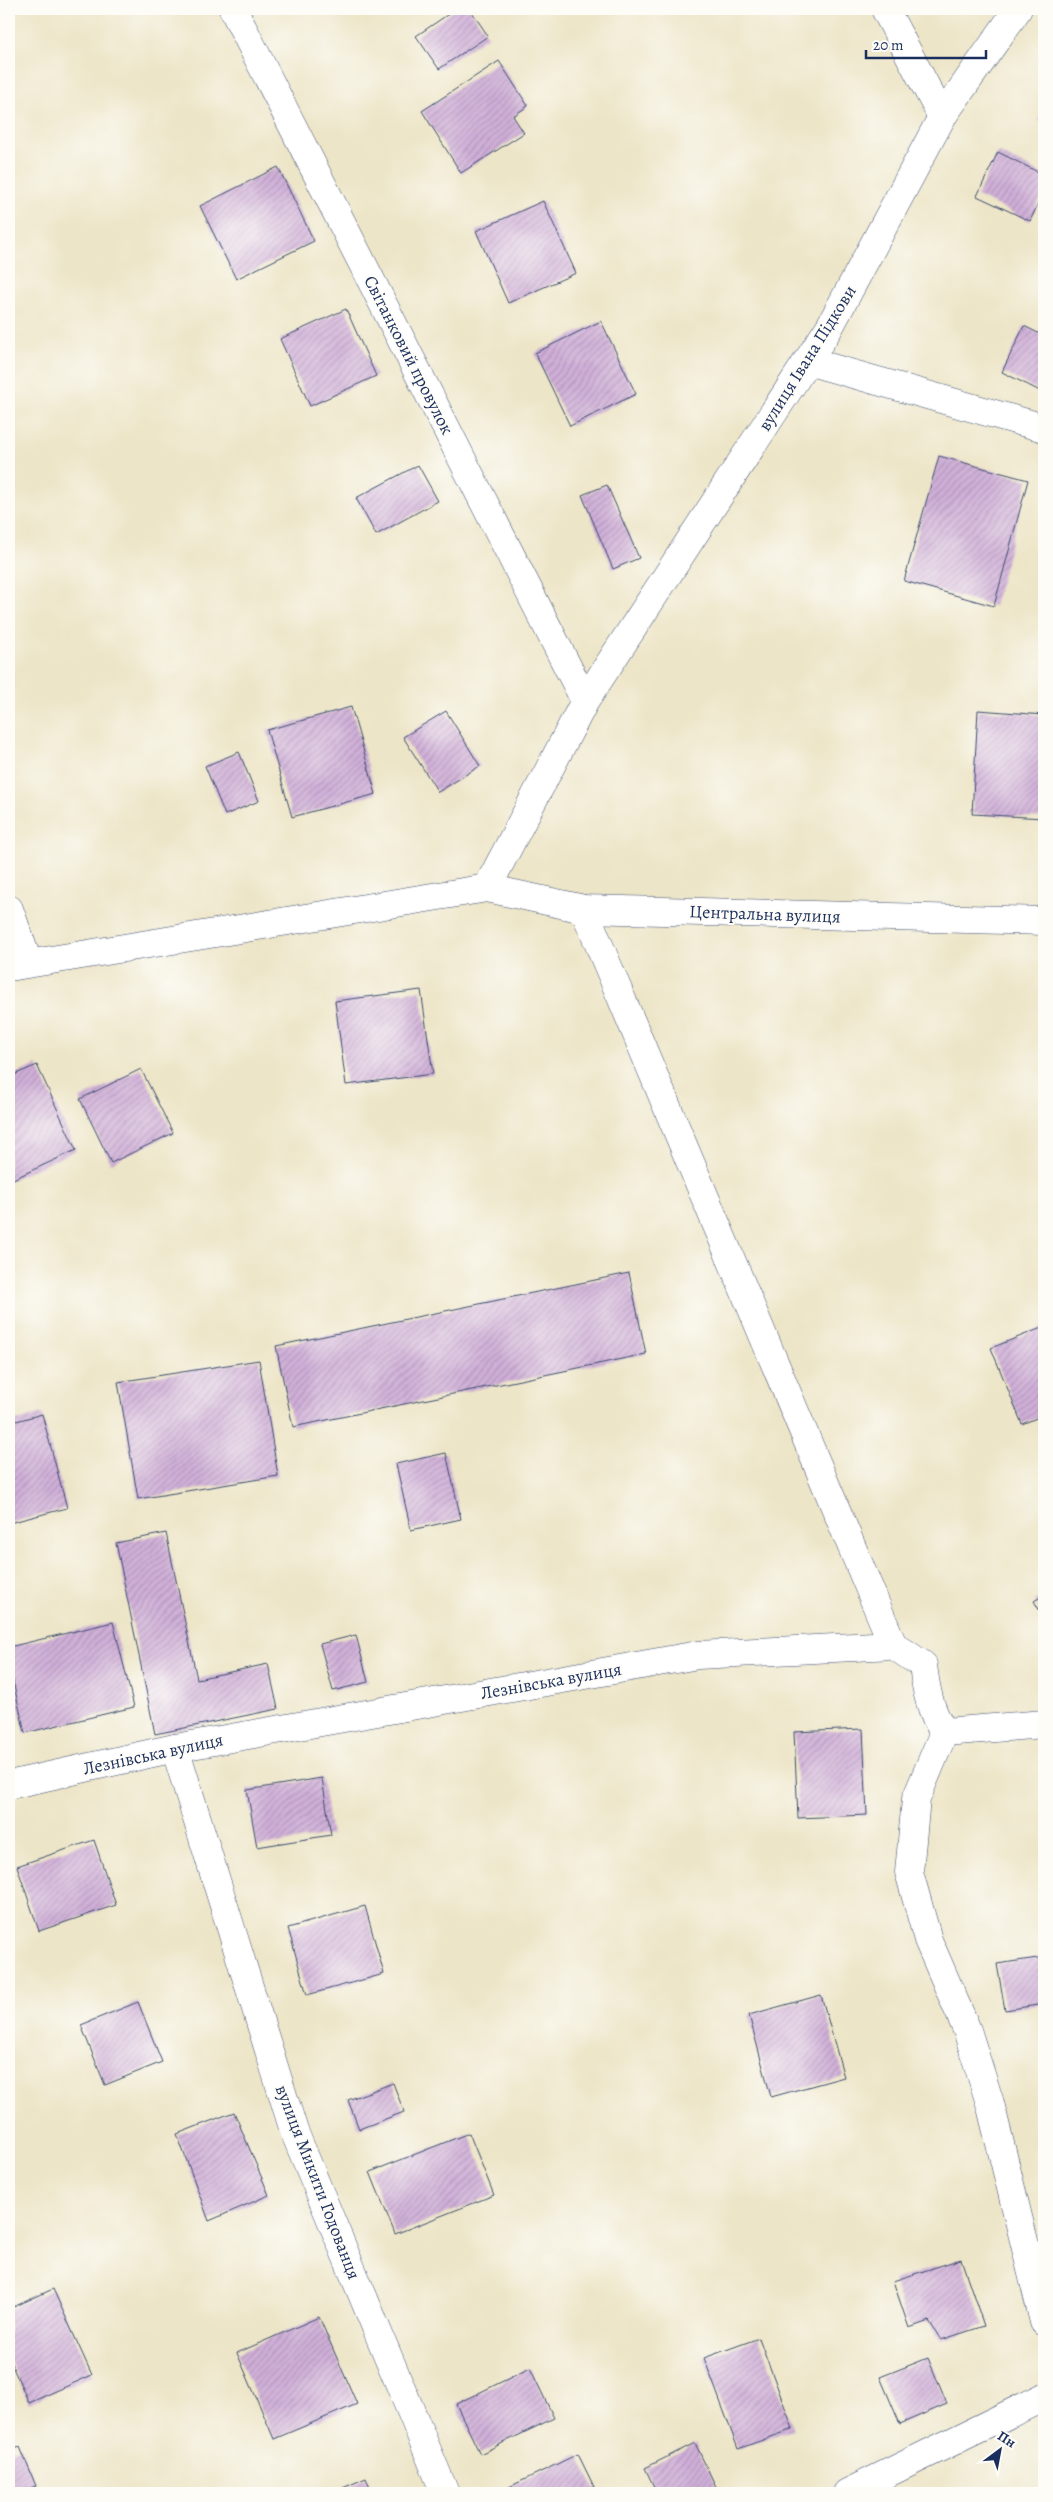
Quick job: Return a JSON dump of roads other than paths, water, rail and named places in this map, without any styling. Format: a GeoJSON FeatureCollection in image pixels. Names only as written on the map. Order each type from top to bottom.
{"type":"FeatureCollection","features":[{"type":"Feature","properties":{"kind":"street","name":"Світанковий провулок"},"geometry":{"type":"LineString","coordinates":[[233,9],[584,702]]}},
{"type":"Feature","properties":{"kind":"street"},"geometry":{"type":"LineString","coordinates":[[885,9],[942,117]]}},
{"type":"Feature","properties":{"kind":"street","name":"вулиця Івана Підкови"},"geometry":{"type":"LineString","coordinates":[[487,888],[584,702],[829,328],[942,117],[1018,9]]}},
{"type":"Feature","properties":{"kind":"street"},"geometry":{"type":"LineString","coordinates":[[807,361],[1044,428]]}},
{"type":"Feature","properties":{"kind":"street"},"geometry":{"type":"LineString","coordinates":[[9,909],[18,965],[487,888]]}},
{"type":"Feature","properties":{"kind":"street","name":"Центральна вулиця"},"geometry":{"type":"LineString","coordinates":[[487,888],[584,909],[1044,921]]}},
{"type":"Feature","properties":{"kind":"street"},"geometry":{"type":"LineString","coordinates":[[584,909],[893,1645],[923,1665],[928,1700],[934,1716],[944,1732]]}},
{"type":"Feature","properties":{"kind":"street","name":"Лезнівська вулиця"},"geometry":{"type":"LineString","coordinates":[[9,1785],[175,1748],[698,1655],[893,1645]]}},
{"type":"Feature","properties":{"kind":"street"},"geometry":{"type":"LineString","coordinates":[[944,1732],[1044,1724]]}},
{"type":"Feature","properties":{"kind":"street"},"geometry":{"type":"LineString","coordinates":[[944,1732],[916,1799],[909,1872],[928,1940],[966,2030],[990,2103],[1044,2322]]}},
{"type":"Feature","properties":{"kind":"street","name":"вулиця Микити Годованця"},"geometry":{"type":"LineString","coordinates":[[175,1748],[294,2131],[445,2493]]}},
{"type":"Feature","properties":{"kind":"street"},"geometry":{"type":"LineString","coordinates":[[847,2493],[1044,2397]]}}]}
